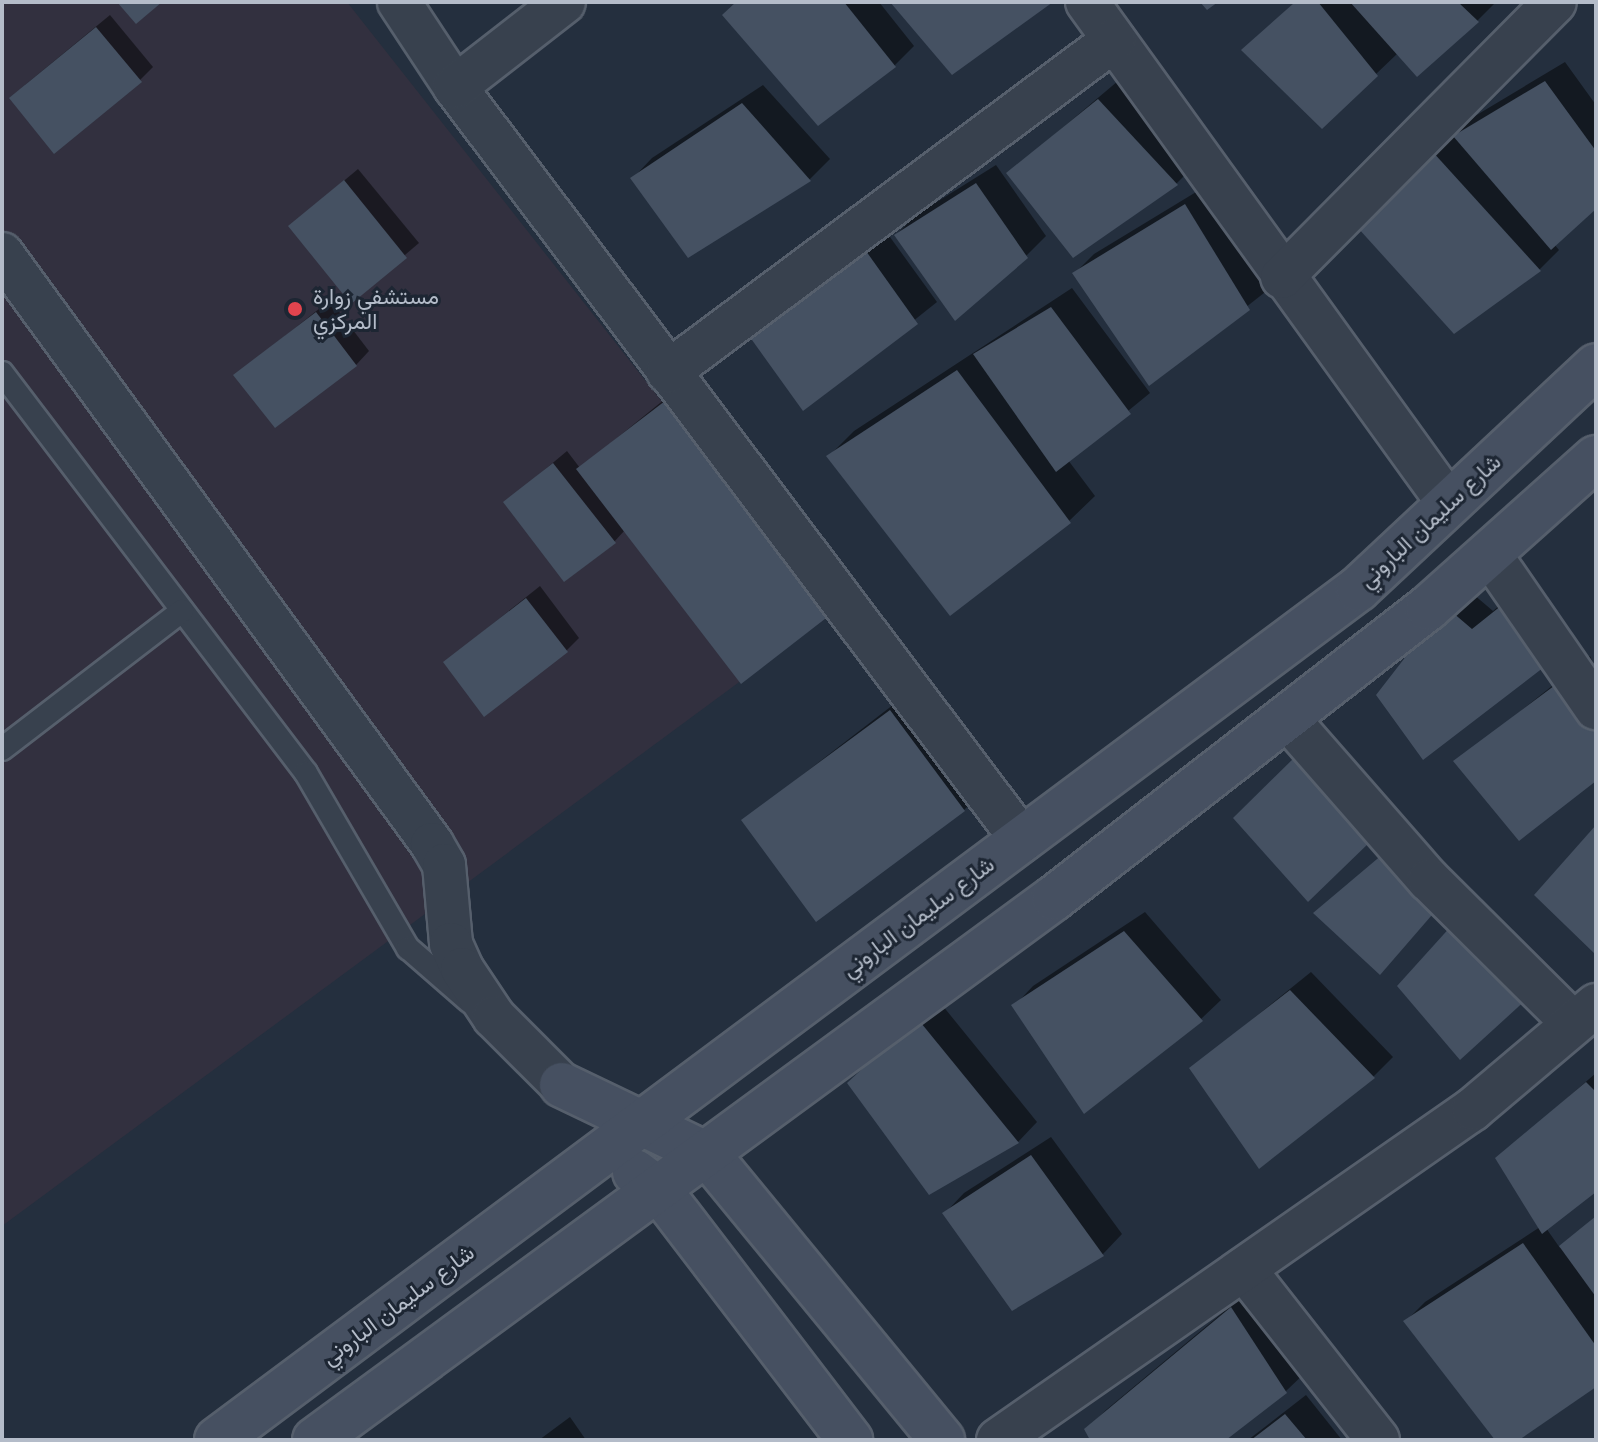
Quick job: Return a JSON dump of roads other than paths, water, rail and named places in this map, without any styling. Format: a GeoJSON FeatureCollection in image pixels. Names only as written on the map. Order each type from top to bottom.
{"type":"FeatureCollection","features":[{"type":"Feature","properties":{"kind":"street"},"geometry":{"type":"LineString","coordinates":[[399,2],[455,87],[1022,840]]}},
{"type":"Feature","properties":{"kind":"street"},"geometry":{"type":"LineString","coordinates":[[455,87],[564,2]]}},
{"type":"Feature","properties":{"kind":"street"},"geometry":{"type":"LineString","coordinates":[[1087,2],[1282,277],[1449,504]]}},
{"type":"Feature","properties":{"kind":"street"},"geometry":{"type":"LineString","coordinates":[[1282,277],[1555,2]]}},
{"type":"Feature","properties":{"kind":"street"},"geometry":{"type":"LineString","coordinates":[[668,372],[1114,40]]}},
{"type":"Feature","properties":{"kind":"street"},"geometry":{"type":"LineString","coordinates":[[2,254],[432,844],[444,865],[451,944],[494,1017],[562,1085],[624,1136],[659,1190],[850,1440]]}},
{"type":"Feature","properties":{"kind":"street","name":"شارع سليمان الباروني"},"geometry":{"type":"LineString","coordinates":[[217,1440],[1358,589],[1596,366]]}},
{"type":"Feature","properties":{"kind":"street"},"geometry":{"type":"LineString","coordinates":[[315,1440],[708,1155],[1287,718],[1491,556],[1596,458]]}},
{"type":"Feature","properties":{"kind":"street"},"geometry":{"type":"LineString","coordinates":[[1491,556],[1596,708]]}},
{"type":"Feature","properties":{"kind":"street"},"geometry":{"type":"LineString","coordinates":[[998,1440],[1473,1109],[1584,1014],[1429,880],[1287,718]]}},
{"type":"Feature","properties":{"kind":"street"},"geometry":{"type":"LineString","coordinates":[[624,1136],[708,1155],[942,1440]]}},
{"type":"Feature","properties":{"kind":"street"},"geometry":{"type":"LineString","coordinates":[[1244,1269],[1378,1440]]}},
{"type":"Feature","properties":{"kind":"lane"},"geometry":{"type":"LineString","coordinates":[[2,373],[306,773],[408,948],[444,982],[494,1017]]}},
{"type":"Feature","properties":{"kind":"lane"},"geometry":{"type":"LineString","coordinates":[[2,749],[182,611]]}},
{"type":"Feature","properties":{"kind":"place","name":"مستشفي زوارة المركزي"},"geometry":{"type":"Point","coordinates":[295,309]}}]}
